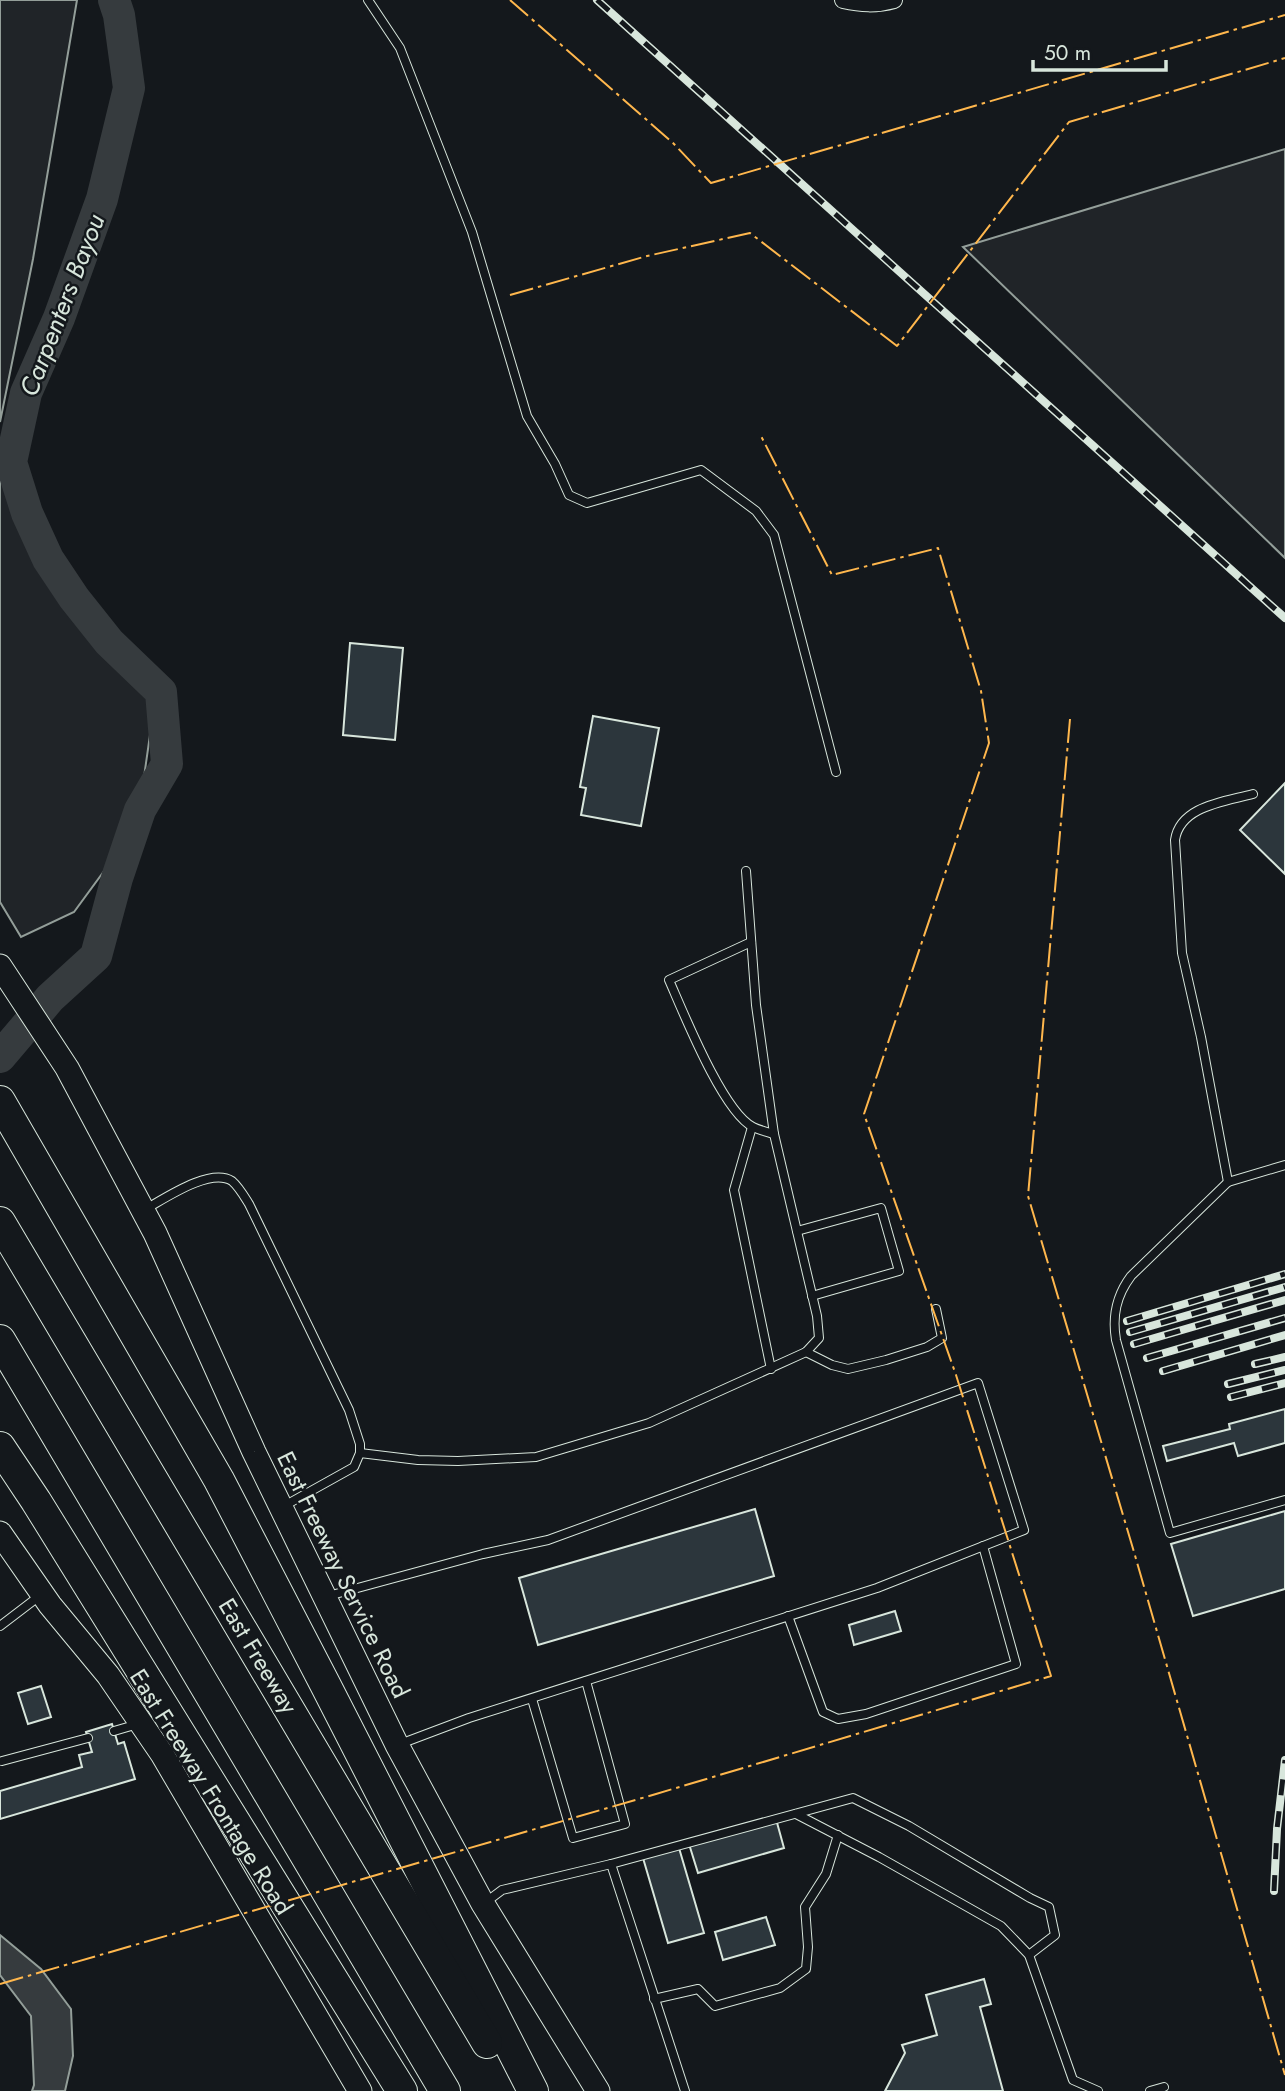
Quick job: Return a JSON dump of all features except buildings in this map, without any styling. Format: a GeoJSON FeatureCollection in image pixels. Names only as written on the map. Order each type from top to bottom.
{"type":"FeatureCollection","features":[{"type":"Feature","properties":{"kind":"highway"},"geometry":{"type":"LineString","coordinates":[[3,1107],[179,1410],[261,1559],[533,2091]]}},
{"type":"Feature","properties":{"kind":"highway","name":"East Freeway"},"geometry":{"type":"LineString","coordinates":[[0,1222],[516,2091]]}},
{"type":"Feature","properties":{"kind":"highway"},"geometry":{"type":"LineString","coordinates":[[0,1340],[445,2091]]}},
{"type":"Feature","properties":{"kind":"highway"},"geometry":{"type":"LineString","coordinates":[[0,1447],[402,2091]]}},
{"type":"Feature","properties":{"kind":"main road","name":"East Freeway Service Road"},"geometry":{"type":"LineString","coordinates":[[0,966],[67,1068],[155,1233],[254,1452],[397,1745],[483,1904],[598,2091]]}},
{"type":"Feature","properties":{"kind":"main road","name":"East Freeway Frontage Road"},"geometry":{"type":"LineString","coordinates":[[0,1533],[42,1594],[108,1675],[169,1766],[360,2091]]}},
{"type":"Feature","properties":{"kind":"street"},"geometry":{"type":"LineString","coordinates":[[843,0],[878,5],[894,0]]}},
{"type":"Feature","properties":{"kind":"lane"},"geometry":{"type":"LineString","coordinates":[[368,0],[400,48],[472,232],[527,416],[555,464],[569,495],[587,503],[701,470],[756,510],[774,535],[836,772]]}},
{"type":"Feature","properties":{"kind":"lane"},"geometry":{"type":"LineString","coordinates":[[1228,1182],[1182,953],[1175,840],[1181,822],[1190,814],[1253,794]]}},
{"type":"Feature","properties":{"kind":"lane"},"geometry":{"type":"LineString","coordinates":[[360,1453],[418,1460],[457,1461],[536,1457],[649,1423],[806,1352],[819,1338],[817,1316],[774,1134],[756,1005],[746,871]]}},
{"type":"Feature","properties":{"kind":"lane"},"geometry":{"type":"LineString","coordinates":[[751,943],[669,981],[704,1057],[733,1111],[752,1127],[774,1134]]}},
{"type":"Feature","properties":{"kind":"lane"},"geometry":{"type":"LineString","coordinates":[[752,1127],[734,1190],[771,1369]]}},
{"type":"Feature","properties":{"kind":"lane"},"geometry":{"type":"LineString","coordinates":[[1285,1165],[1228,1182],[1130,1276],[1117,1302],[1114,1315],[1116,1340],[1170,1532],[1285,1500]]}},
{"type":"Feature","properties":{"kind":"lane"},"geometry":{"type":"LineString","coordinates":[[142,1210],[198,1181],[213,1178],[232,1181],[242,1192],[349,1410],[360,1444],[360,1453],[354,1467],[281,1508]]}},
{"type":"Feature","properties":{"kind":"lane"},"geometry":{"type":"LineString","coordinates":[[797,1231],[881,1208],[899,1271],[812,1296]]}},
{"type":"Feature","properties":{"kind":"lane"},"geometry":{"type":"LineString","coordinates":[[806,1352],[832,1365],[848,1369],[927,1347],[942,1338],[936,1309]]}},
{"type":"Feature","properties":{"kind":"lane"},"geometry":{"type":"LineString","coordinates":[[325,1597],[483,1554],[548,1540],[978,1383],[1024,1530],[877,1588],[469,1718],[397,1745]]}},
{"type":"Feature","properties":{"kind":"lane"},"geometry":{"type":"LineString","coordinates":[[788,1616],[823,1712],[838,1719],[866,1714],[1016,1664],[983,1546]]}},
{"type":"Feature","properties":{"kind":"lane"},"geometry":{"type":"LineString","coordinates":[[0,1626],[42,1594]]}},
{"type":"Feature","properties":{"kind":"lane"},"geometry":{"type":"LineString","coordinates":[[532,1699],[573,1838],[625,1824],[586,1681]]}},
{"type":"Feature","properties":{"kind":"lane"},"geometry":{"type":"LineString","coordinates":[[114,1731],[141,1723]]}},
{"type":"Feature","properties":{"kind":"lane"},"geometry":{"type":"LineString","coordinates":[[2,1761],[88,1738]]}},
{"type":"Feature","properties":{"kind":"lane"},"geometry":{"type":"LineString","coordinates":[[483,1904],[502,1890],[611,1864],[853,1798],[909,1826],[1049,1907],[1055,1935],[1029,1955]]}},
{"type":"Feature","properties":{"kind":"lane"},"geometry":{"type":"LineString","coordinates":[[796,1814],[1001,1926],[1029,1955],[1073,2080],[1098,2091]]}},
{"type":"Feature","properties":{"kind":"lane"},"geometry":{"type":"LineString","coordinates":[[654,1999],[698,1989],[715,2006],[780,1988],[806,1969],[808,1947],[805,1908],[826,1874],[838,1835]]}},
{"type":"Feature","properties":{"kind":"lane"},"geometry":{"type":"LineString","coordinates":[[611,1864],[685,2091]]}},
{"type":"Feature","properties":{"kind":"lane"},"geometry":{"type":"LineString","coordinates":[[1150,2091],[1164,2087]]}},
{"type":"Feature","properties":{"kind":"shaded area"},"geometry":{"type":"Polygon","coordinates":[[[0,0],[77,0],[33,259],[0,422],[0,0]]]}},
{"type":"Feature","properties":{"kind":"shaded area"},"geometry":{"type":"Polygon","coordinates":[[[1285,149],[1285,558],[963,247],[1285,149]]]}},
{"type":"Feature","properties":{"kind":"shaded area"},"geometry":{"type":"Polygon","coordinates":[[[0,473],[91,635],[155,700],[137,826],[74,912],[21,937],[0,902],[0,473]]]}},
{"type":"Feature","properties":{"kind":"shaded area"},"geometry":{"type":"Polygon","coordinates":[[[0,1935],[41,1969],[71,2009],[73,2056],[65,2091],[32,2091],[31,2016],[0,1975],[0,1935]]]}},
{"type":"Feature","properties":{"kind":"waterway","name":"Carpenters Bayou"},"geometry":{"type":"LineString","coordinates":[[0,1057],[50,998],[96,956],[117,878],[140,810],[167,764],[161,692],[109,642],[74,598],[48,559],[27,513],[11,462],[26,393],[59,318],[102,199],[129,88],[119,15],[114,0]]}},
{"type":"Feature","properties":{"kind":"railway"},"geometry":{"type":"LineString","coordinates":[[597,0],[1285,618]]}},
{"type":"Feature","properties":{"kind":"railway"},"geometry":{"type":"LineString","coordinates":[[1127,1321],[1285,1274]]}},
{"type":"Feature","properties":{"kind":"railway"},"geometry":{"type":"LineString","coordinates":[[1130,1332],[1285,1287]]}},
{"type":"Feature","properties":{"kind":"railway"},"geometry":{"type":"LineString","coordinates":[[1134,1344],[1285,1300]]}},
{"type":"Feature","properties":{"kind":"railway"},"geometry":{"type":"LineString","coordinates":[[1147,1358],[1285,1318]]}},
{"type":"Feature","properties":{"kind":"railway"},"geometry":{"type":"LineString","coordinates":[[1163,1371],[1285,1335]]}},
{"type":"Feature","properties":{"kind":"railway"},"geometry":{"type":"LineString","coordinates":[[1255,1364],[1285,1357]]}},
{"type":"Feature","properties":{"kind":"railway"},"geometry":{"type":"LineString","coordinates":[[1228,1384],[1285,1370]]}},
{"type":"Feature","properties":{"kind":"railway"},"geometry":{"type":"LineString","coordinates":[[1231,1397],[1285,1383]]}},
{"type":"Feature","properties":{"kind":"railway"},"geometry":{"type":"LineString","coordinates":[[1274,1891],[1277,1829],[1285,1760]]}},
{"type":"Feature","properties":{"kind":"power"},"geometry":{"type":"LineString","coordinates":[[510,0],[673,143],[711,183],[1285,15]]}},
{"type":"Feature","properties":{"kind":"power"},"geometry":{"type":"LineString","coordinates":[[510,295],[647,256],[750,233],[897,346],[1069,122],[1285,58]]}},
{"type":"Feature","properties":{"kind":"power"},"geometry":{"type":"LineString","coordinates":[[0,1984],[656,1794],[1051,1676],[956,1375],[864,1114],[989,743],[981,691],[938,548],[832,575],[761,436]]}},
{"type":"Feature","properties":{"kind":"power"},"geometry":{"type":"LineString","coordinates":[[1070,719],[1028,1196],[1285,2075]]}}]}
